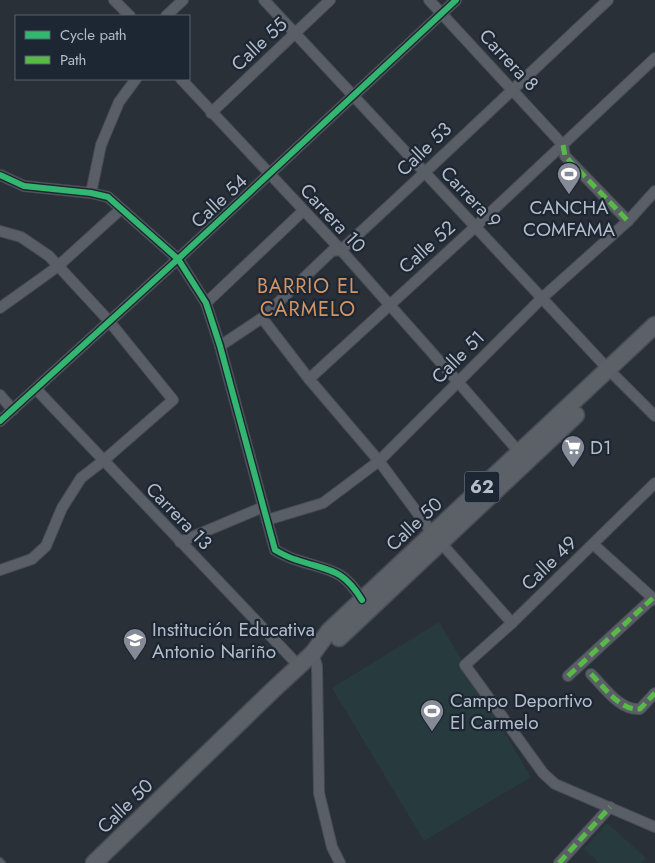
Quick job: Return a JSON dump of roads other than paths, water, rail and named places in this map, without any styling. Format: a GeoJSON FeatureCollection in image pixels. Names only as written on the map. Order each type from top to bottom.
{"type":"FeatureCollection","features":[{"type":"Feature","properties":{"kind":"main road","name":"Calle 50"},"geometry":{"type":"LineString","coordinates":[[94,863],[313,653],[329,631],[362,600],[437,538],[612,373],[655,325]]}},
{"type":"Feature","properties":{"kind":"main road","name":"Calle 50"},"geometry":{"type":"LineString","coordinates":[[313,653],[336,640],[519,452],[612,373],[655,340]]}},
{"type":"Feature","properties":{"kind":"street"},"geometry":{"type":"LineString","coordinates":[[114,0],[129,15]]}},
{"type":"Feature","properties":{"kind":"street"},"geometry":{"type":"LineString","coordinates":[[167,15],[183,0]]}},
{"type":"Feature","properties":{"kind":"street","name":"Carrera 9"},"geometry":{"type":"LineString","coordinates":[[264,0],[296,33],[353,98],[612,373],[655,416]]}},
{"type":"Feature","properties":{"kind":"street","name":"Calle 55"},"geometry":{"type":"LineString","coordinates":[[212,113],[330,0]]}},
{"type":"Feature","properties":{"kind":"street","name":"Carrera 8"},"geometry":{"type":"LineString","coordinates":[[429,0],[563,145],[565,156],[628,221]]}},
{"type":"Feature","properties":{"kind":"street","name":"Calle 54"},"geometry":{"type":"LineString","coordinates":[[0,420],[353,98],[456,0]]}},
{"type":"Feature","properties":{"kind":"street","name":"Calle 53"},"geometry":{"type":"LineString","coordinates":[[220,346],[262,318],[332,251],[341,250],[425,174],[512,89],[608,0]]}},
{"type":"Feature","properties":{"kind":"street","name":"Calle 52"},"geometry":{"type":"LineString","coordinates":[[309,379],[655,58]]}},
{"type":"Feature","properties":{"kind":"street"},"geometry":{"type":"LineString","coordinates":[[91,193],[100,145],[119,102],[135,80]]}},
{"type":"Feature","properties":{"kind":"street","name":"Carrera 10"},"geometry":{"type":"LineString","coordinates":[[182,80],[341,250],[458,382]]}},
{"type":"Feature","properties":{"kind":"street"},"geometry":{"type":"LineString","coordinates":[[0,175],[24,186],[91,193],[108,197],[178,259],[206,303],[220,346],[275,550],[295,560],[332,570],[353,586],[362,600]]}},
{"type":"Feature","properties":{"kind":"street","name":"Calle 51"},"geometry":{"type":"LineString","coordinates":[[267,520],[323,503],[379,461],[542,298],[628,221],[654,194]]}},
{"type":"Feature","properties":{"kind":"street"},"geometry":{"type":"LineString","coordinates":[[0,308],[57,267],[121,209]]}},
{"type":"Feature","properties":{"kind":"street"},"geometry":{"type":"LineString","coordinates":[[206,303],[303,211]]}},
{"type":"Feature","properties":{"kind":"street"},"geometry":{"type":"LineString","coordinates":[[0,231],[21,237],[49,256],[57,267],[109,321],[173,400],[81,478],[72,491],[46,546],[32,560],[0,570]]}},
{"type":"Feature","properties":{"kind":"street"},"geometry":{"type":"LineString","coordinates":[[262,318],[309,379],[379,461],[437,538],[512,623]]}},
{"type":"Feature","properties":{"kind":"street"},"geometry":{"type":"LineString","coordinates":[[458,382],[519,452]]}},
{"type":"Feature","properties":{"kind":"street","name":"Carrera 13"},"geometry":{"type":"LineString","coordinates":[[36,389],[299,666]]}},
{"type":"Feature","properties":{"kind":"street"},"geometry":{"type":"LineString","coordinates":[[0,395],[13,410]]}},
{"type":"Feature","properties":{"kind":"street","name":"Calle 49"},"geometry":{"type":"LineString","coordinates":[[610,807],[555,784],[543,772],[465,665],[512,623],[655,484]]}},
{"type":"Feature","properties":{"kind":"street"},"geometry":{"type":"LineString","coordinates":[[180,542],[263,507]]}},
{"type":"Feature","properties":{"kind":"street"},"geometry":{"type":"LineString","coordinates":[[568,676],[654,599],[593,544]]}},
{"type":"Feature","properties":{"kind":"street"},"geometry":{"type":"LineString","coordinates":[[313,653],[317,666],[318,793],[332,847],[340,863]]}},
{"type":"Feature","properties":{"kind":"street"},"geometry":{"type":"LineString","coordinates":[[591,674],[624,706],[633,710],[640,709],[655,693]]}},
{"type":"Feature","properties":{"kind":"street"},"geometry":{"type":"LineString","coordinates":[[559,863],[610,807],[655,827]]}},
{"type":"Feature","properties":{"kind":"place","name":"CANCHA COMFAMA"},"geometry":{"type":"Point","coordinates":[569,195]}},
{"type":"Feature","properties":{"kind":"place","name":"D1"},"geometry":{"type":"Point","coordinates":[573,468]}},
{"type":"Feature","properties":{"kind":"place","name":"Institución Educativa Antonio Nariño"},"geometry":{"type":"Point","coordinates":[135,661]}},
{"type":"Feature","properties":{"kind":"place","name":"Campo Deportivo El Carmelo"},"geometry":{"type":"Point","coordinates":[432,732]}},
{"type":"Feature","properties":{"kind":"district","name":"BARRIO EL CARMELO"},"geometry":{"type":"Point","coordinates":[308,298]}}]}
